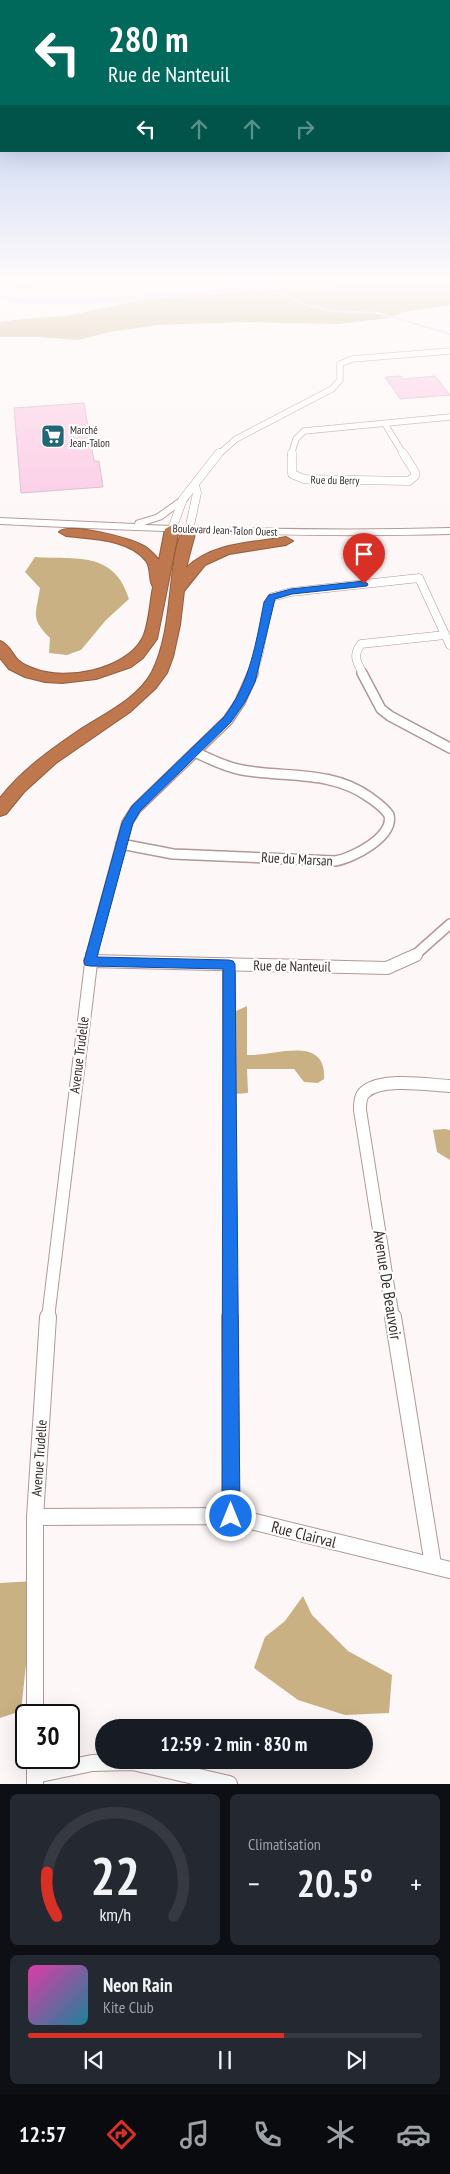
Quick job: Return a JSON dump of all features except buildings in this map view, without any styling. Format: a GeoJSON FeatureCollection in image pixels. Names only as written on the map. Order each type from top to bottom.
{"type":"FeatureCollection","features":[{"type":"Feature","properties":{"kind":"highway"},"geometry":{"type":"LineString","coordinates":[[66,532],[113,540],[132,545],[144,552],[153,562],[158,588]]}},
{"type":"Feature","properties":{"kind":"highway"},"geometry":{"type":"LineString","coordinates":[[0,646],[16,667],[42,676],[70,678],[97,676],[120,667],[138,654],[150,639],[158,588],[171,533]]}},
{"type":"Feature","properties":{"kind":"highway"},"geometry":{"type":"LineString","coordinates":[[0,810],[10,796],[42,766],[83,735],[131,704],[158,674],[168,647],[187,533]]}},
{"type":"Feature","properties":{"kind":"highway"},"geometry":{"type":"LineString","coordinates":[[177,597],[191,568],[204,560],[230,549],[286,541]]}},
{"type":"Feature","properties":{"kind":"street"},"geometry":{"type":"LineString","coordinates":[[123,526],[159,517],[184,499],[222,450],[236,439],[332,389],[340,380],[340,367]]}},
{"type":"Feature","properties":{"kind":"street","name":"Rue du Berry"},"geometry":{"type":"LineString","coordinates":[[384,424],[415,472],[415,476],[409,481],[304,479],[292,474],[293,448],[300,432],[450,417]]}},
{"type":"Feature","properties":{"kind":"street"},"geometry":{"type":"LineString","coordinates":[[187,533],[197,493],[195,485]]}},
{"type":"Feature","properties":{"kind":"street"},"geometry":{"type":"LineString","coordinates":[[171,533],[184,499]]}},
{"type":"Feature","properties":{"kind":"street","name":"Boulevard Jean-Talon Ouest"},"geometry":{"type":"LineString","coordinates":[[0,521],[13,526],[66,532],[308,533],[450,531]]}},
{"type":"Feature","properties":{"kind":"street","name":"Boulevard Jean-Talon Ouest"},"geometry":{"type":"LineString","coordinates":[[0,529],[13,526],[123,526],[171,533]]}},
{"type":"Feature","properties":{"kind":"street","name":"Boulevard Jean-Talon Ouest"},"geometry":{"type":"LineString","coordinates":[[187,533],[286,541],[450,540]]}},
{"type":"Feature","properties":{"kind":"street","name":"Avenue Trudelle"},"geometry":{"type":"LineString","coordinates":[[35,1704],[35,1517],[49,1307],[90,961],[127,823],[136,809],[228,720],[240,702],[250,682],[259,653],[269,602],[272,597],[291,592],[419,578],[445,635]]}},
{"type":"Feature","properties":{"kind":"street"},"geometry":{"type":"LineString","coordinates":[[450,645],[445,635],[362,644],[355,652],[355,658],[382,709],[390,716],[450,748]]}},
{"type":"Feature","properties":{"kind":"street","name":"Rue du Marsan"},"geometry":{"type":"LineString","coordinates":[[121,844],[173,854],[335,861],[356,855],[383,835],[391,822],[391,817],[386,810],[352,786],[314,776],[241,770],[229,767],[195,752]]}},
{"type":"Feature","properties":{"kind":"street","name":"Rue de Nanteuil"},"geometry":{"type":"LineString","coordinates":[[90,961],[387,968],[413,958],[450,924]]}},
{"type":"Feature","properties":{"kind":"street"},"geometry":{"type":"LineString","coordinates":[[229,964],[231,1516]]}},
{"type":"Feature","properties":{"kind":"street","name":"Avenue De Beauvoir"},"geometry":{"type":"LineString","coordinates":[[433,1565],[360,1110],[360,1099],[365,1092],[373,1087],[386,1084],[450,1086]]}},
{"type":"Feature","properties":{"kind":"street","name":"Rue Clairval"},"geometry":{"type":"LineString","coordinates":[[35,1517],[231,1516],[450,1570]]}},
{"type":"Feature","properties":{"kind":"street"},"geometry":{"type":"LineString","coordinates":[[35,1772],[92,1763],[133,1762],[229,1784]]}},
{"type":"Feature","properties":{"kind":"shaded area"},"geometry":{"type":"Polygon","coordinates":[[[35,557],[91,561],[103,565],[114,572],[122,583],[129,599],[106,620],[81,650],[67,655],[49,653],[50,638],[39,626],[36,616],[40,588],[25,572],[35,557]]]}},
{"type":"Feature","properties":{"kind":"shaded area"},"geometry":{"type":"Polygon","coordinates":[[[247,1006],[247,1055],[296,1050],[308,1052],[317,1056],[323,1065],[324,1079],[318,1083],[304,1082],[294,1069],[247,1069],[248,1093],[235,1094],[234,1012],[247,1006]]]}},
{"type":"Feature","properties":{"kind":"shaded area"},"geometry":{"type":"Polygon","coordinates":[[[433,1130],[450,1130],[450,1160],[437,1152],[433,1130]]]}},
{"type":"Feature","properties":{"kind":"shaded area"},"geometry":{"type":"Polygon","coordinates":[[[35,1581],[22,1704],[15,1704],[15,1713],[0,1718],[0,1583],[35,1581]]]}},
{"type":"Feature","properties":{"kind":"shaded area"},"geometry":{"type":"Polygon","coordinates":[[[303,1596],[312,1615],[348,1651],[392,1675],[389,1713],[345,1715],[298,1700],[254,1668],[265,1637],[285,1621],[303,1596]]]}},
{"type":"Feature","properties":{"kind":"place","name":"Marché Jean-Talon"},"geometry":{"type":"Point","coordinates":[53,436]}},
{"type":"Feature","properties":{"kind":"route"},"geometry":{"type":"LineString","coordinates":[[231,1516],[229,964],[90,961],[127,823],[136,809],[228,720],[240,702],[250,682],[259,653],[269,602],[272,597],[291,592],[364,584]]}}]}
